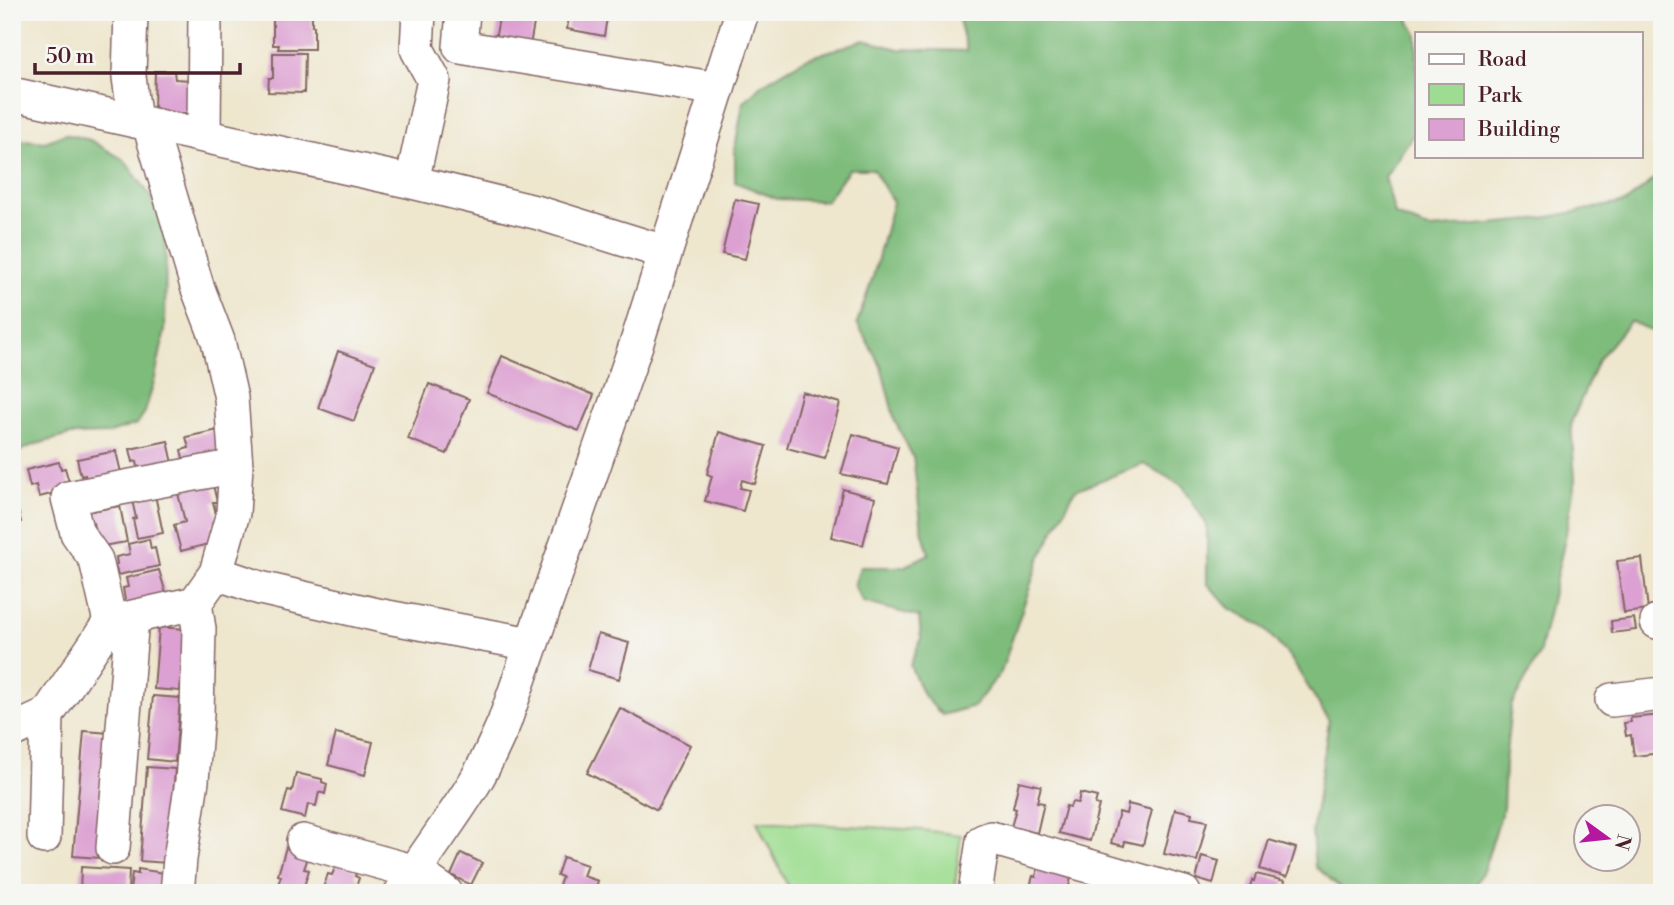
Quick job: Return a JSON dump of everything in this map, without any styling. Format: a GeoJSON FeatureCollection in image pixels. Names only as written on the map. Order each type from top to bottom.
{"type":"FeatureCollection","features":[{"type":"Feature","properties":{"kind":"street"},"geometry":{"type":"LineString","coordinates":[[12,731],[47,715],[121,620],[195,603],[216,573],[233,513],[236,466],[231,398],[218,341],[197,286],[129,78],[131,12]]}},
{"type":"Feature","properties":{"kind":"street"},"geometry":{"type":"LineString","coordinates":[[204,136],[205,12]]}},
{"type":"Feature","properties":{"kind":"street"},"geometry":{"type":"LineString","coordinates":[[412,182],[433,80],[417,49],[419,12]]}},
{"type":"Feature","properties":{"kind":"street"},"geometry":{"type":"LineString","coordinates":[[463,12],[460,47],[718,89]]}},
{"type":"Feature","properties":{"kind":"street"},"geometry":{"type":"LineString","coordinates":[[409,880],[477,779],[504,723],[637,342],[742,12]]}},
{"type":"Feature","properties":{"kind":"street"},"geometry":{"type":"LineString","coordinates":[[12,94],[412,182],[539,213],[664,252]]}},
{"type":"Feature","properties":{"kind":"street"},"geometry":{"type":"LineString","coordinates":[[113,848],[121,620],[96,560],[77,533],[68,498],[236,466]]}},
{"type":"Feature","properties":{"kind":"street"},"geometry":{"type":"LineString","coordinates":[[216,573],[260,588],[382,616],[531,644]]}},
{"type":"Feature","properties":{"kind":"street"},"geometry":{"type":"LineString","coordinates":[[177,893],[192,780],[197,714],[199,629],[195,603]]}},
{"type":"Feature","properties":{"kind":"street"},"geometry":{"type":"LineString","coordinates":[[1612,700],[1662,694]]}},
{"type":"Feature","properties":{"kind":"street"},"geometry":{"type":"LineString","coordinates":[[44,837],[47,715]]}},
{"type":"Feature","properties":{"kind":"street"},"geometry":{"type":"LineString","coordinates":[[975,893],[983,841],[991,838],[1184,893]]}},
{"type":"Feature","properties":{"kind":"street"},"geometry":{"type":"LineString","coordinates":[[303,841],[401,867],[409,880],[446,893]]}},
{"type":"Feature","properties":{"kind":"green space"},"geometry":{"type":"Polygon","coordinates":[[[957,12],[1404,12],[1416,32],[1415,132],[1385,177],[1395,215],[1430,229],[1534,220],[1626,202],[1662,173],[1662,336],[1630,321],[1598,360],[1571,423],[1575,480],[1566,534],[1539,655],[1511,706],[1503,808],[1484,869],[1471,893],[1353,893],[1344,891],[1315,866],[1312,833],[1329,721],[1290,657],[1261,625],[1229,608],[1207,583],[1207,525],[1183,486],[1144,464],[1075,490],[1039,560],[1001,672],[974,706],[942,715],[923,695],[910,665],[921,639],[919,617],[863,602],[854,586],[860,567],[903,567],[929,554],[922,530],[913,457],[895,421],[881,366],[857,323],[873,277],[893,202],[873,169],[849,169],[826,201],[777,199],[735,182],[735,149],[743,103],[761,85],[805,59],[864,40],[899,49],[967,51],[957,12]]]}},
{"type":"Feature","properties":{"kind":"green space"},"geometry":{"type":"Polygon","coordinates":[[[65,134],[90,140],[124,160],[150,195],[166,226],[165,330],[145,412],[137,424],[107,434],[70,435],[33,445],[12,455],[12,139],[45,142],[65,134]]]}},
{"type":"Feature","properties":{"kind":"green space"},"geometry":{"type":"Polygon","coordinates":[[[757,821],[921,830],[961,835],[954,893],[790,893],[757,821]]]}},
{"type":"Feature","properties":{"kind":"building"},"geometry":{"type":"Polygon","coordinates":[[[273,12],[312,12],[314,49],[278,49],[279,45],[273,45],[273,12]]]}},
{"type":"Feature","properties":{"kind":"building"},"geometry":{"type":"Polygon","coordinates":[[[500,12],[536,12],[529,51],[494,46],[500,12]]]}},
{"type":"Feature","properties":{"kind":"building"},"geometry":{"type":"Polygon","coordinates":[[[570,12],[608,12],[604,36],[567,29],[570,12]]]}},
{"type":"Feature","properties":{"kind":"building"},"geometry":{"type":"Polygon","coordinates":[[[273,53],[305,53],[304,93],[268,92],[269,78],[273,78],[273,53]]]}},
{"type":"Feature","properties":{"kind":"building"},"geometry":{"type":"Polygon","coordinates":[[[155,71],[174,71],[175,79],[191,80],[190,113],[154,113],[155,71]]]}},
{"type":"Feature","properties":{"kind":"building"},"geometry":{"type":"Polygon","coordinates":[[[735,199],[759,204],[745,259],[722,254],[735,199]]]}},
{"type":"Feature","properties":{"kind":"building"},"geometry":{"type":"Polygon","coordinates":[[[338,351],[375,364],[354,421],[318,408],[338,351]]]}},
{"type":"Feature","properties":{"kind":"building"},"geometry":{"type":"Polygon","coordinates":[[[502,356],[594,395],[579,431],[487,393],[502,356]]]}},
{"type":"Feature","properties":{"kind":"building"},"geometry":{"type":"Polygon","coordinates":[[[429,384],[469,399],[447,454],[408,439],[429,384]]]}},
{"type":"Feature","properties":{"kind":"building"},"geometry":{"type":"Polygon","coordinates":[[[802,392],[840,403],[825,458],[787,448],[802,392]]]}},
{"type":"Feature","properties":{"kind":"building"},"geometry":{"type":"Polygon","coordinates":[[[223,429],[226,447],[218,448],[220,459],[184,462],[181,450],[189,448],[186,437],[223,429]]]}},
{"type":"Feature","properties":{"kind":"building"},"geometry":{"type":"Polygon","coordinates":[[[719,432],[766,446],[755,484],[742,480],[740,488],[749,490],[743,511],[705,501],[712,476],[707,474],[719,432]]]}},
{"type":"Feature","properties":{"kind":"building"},"geometry":{"type":"Polygon","coordinates":[[[853,434],[898,447],[888,484],[841,474],[853,434]]]}},
{"type":"Feature","properties":{"kind":"building"},"geometry":{"type":"Polygon","coordinates":[[[168,441],[174,468],[139,475],[137,461],[133,462],[130,449],[168,441]]]}},
{"type":"Feature","properties":{"kind":"building"},"geometry":{"type":"Polygon","coordinates":[[[116,451],[121,473],[88,486],[85,475],[81,476],[77,459],[116,451]]]}},
{"type":"Feature","properties":{"kind":"building"},"geometry":{"type":"Polygon","coordinates":[[[59,462],[61,469],[65,468],[71,489],[39,497],[36,485],[30,487],[26,470],[59,462]]]}},
{"type":"Feature","properties":{"kind":"building"},"geometry":{"type":"Polygon","coordinates":[[[213,485],[217,502],[213,502],[218,522],[212,524],[216,542],[181,551],[174,525],[185,522],[177,489],[213,485]]]}},
{"type":"Feature","properties":{"kind":"building"},"geometry":{"type":"Polygon","coordinates":[[[12,486],[21,522],[12,524],[12,486]]]}},
{"type":"Feature","properties":{"kind":"building"},"geometry":{"type":"Polygon","coordinates":[[[843,489],[875,498],[863,545],[831,537],[843,489]]]}},
{"type":"Feature","properties":{"kind":"building"},"geometry":{"type":"Polygon","coordinates":[[[155,495],[163,533],[137,538],[132,500],[155,495]]]}},
{"type":"Feature","properties":{"kind":"building"},"geometry":{"type":"Polygon","coordinates":[[[120,506],[127,542],[102,546],[97,543],[93,523],[89,524],[86,512],[120,506]]]}},
{"type":"Feature","properties":{"kind":"building"},"geometry":{"type":"Polygon","coordinates":[[[149,539],[151,549],[155,548],[159,566],[118,575],[116,557],[130,554],[128,544],[149,539]]]}},
{"type":"Feature","properties":{"kind":"building"},"geometry":{"type":"Polygon","coordinates":[[[1642,558],[1648,610],[1624,613],[1617,561],[1642,558]]]}},
{"type":"Feature","properties":{"kind":"building"},"geometry":{"type":"Polygon","coordinates":[[[159,570],[167,597],[126,606],[123,588],[128,587],[126,578],[159,570]]]}},
{"type":"Feature","properties":{"kind":"building"},"geometry":{"type":"Polygon","coordinates":[[[1634,618],[1636,630],[1612,633],[1611,621],[1634,618]]]}},
{"type":"Feature","properties":{"kind":"building"},"geometry":{"type":"Polygon","coordinates":[[[159,627],[185,629],[180,691],[154,689],[159,627]]]}},
{"type":"Feature","properties":{"kind":"building"},"geometry":{"type":"Polygon","coordinates":[[[598,634],[629,643],[619,679],[588,670],[598,634]]]}},
{"type":"Feature","properties":{"kind":"building"},"geometry":{"type":"Polygon","coordinates":[[[15,678],[22,714],[12,715],[12,679],[15,678]]]}},
{"type":"Feature","properties":{"kind":"building"},"geometry":{"type":"Polygon","coordinates":[[[153,696],[180,698],[175,762],[147,759],[153,696]]]}},
{"type":"Feature","properties":{"kind":"building"},"geometry":{"type":"Polygon","coordinates":[[[620,708],[690,745],[657,810],[587,773],[620,708]]]}},
{"type":"Feature","properties":{"kind":"building"},"geometry":{"type":"Polygon","coordinates":[[[1662,715],[1662,753],[1634,756],[1631,735],[1626,736],[1624,723],[1631,722],[1630,718],[1662,715]]]}},
{"type":"Feature","properties":{"kind":"building"},"geometry":{"type":"Polygon","coordinates":[[[84,731],[110,733],[100,858],[73,856],[84,731]]]}},
{"type":"Feature","properties":{"kind":"building"},"geometry":{"type":"Polygon","coordinates":[[[336,733],[373,742],[365,775],[328,765],[336,733]]]}},
{"type":"Feature","properties":{"kind":"building"},"geometry":{"type":"Polygon","coordinates":[[[147,767],[175,769],[168,863],[140,861],[147,767]]]}},
{"type":"Feature","properties":{"kind":"building"},"geometry":{"type":"Polygon","coordinates":[[[296,773],[322,779],[322,782],[327,784],[325,794],[319,792],[316,806],[308,804],[305,818],[282,812],[288,790],[292,791],[296,773]]]}},
{"type":"Feature","properties":{"kind":"building"},"geometry":{"type":"Polygon","coordinates":[[[1019,781],[1041,786],[1037,802],[1044,803],[1037,833],[1011,827],[1019,781]]]}},
{"type":"Feature","properties":{"kind":"building"},"geometry":{"type":"Polygon","coordinates":[[[1080,793],[1097,797],[1095,804],[1099,805],[1090,841],[1059,833],[1066,806],[1070,807],[1072,802],[1078,803],[1080,793]]]}},
{"type":"Feature","properties":{"kind":"building"},"geometry":{"type":"Polygon","coordinates":[[[1128,804],[1152,810],[1143,845],[1125,841],[1124,846],[1111,843],[1119,812],[1126,814],[1128,804]]]}},
{"type":"Feature","properties":{"kind":"building"},"geometry":{"type":"Polygon","coordinates":[[[1175,809],[1192,813],[1191,818],[1207,821],[1197,861],[1164,854],[1175,809]]]}},
{"type":"Feature","properties":{"kind":"building"},"geometry":{"type":"Polygon","coordinates":[[[1269,840],[1296,848],[1287,877],[1260,869],[1269,840]]]}},
{"type":"Feature","properties":{"kind":"building"},"geometry":{"type":"Polygon","coordinates":[[[286,847],[309,855],[304,869],[309,870],[302,893],[277,887],[286,847]]]}},
{"type":"Feature","properties":{"kind":"building"},"geometry":{"type":"Polygon","coordinates":[[[461,853],[482,863],[471,885],[451,875],[461,853]]]}},
{"type":"Feature","properties":{"kind":"building"},"geometry":{"type":"Polygon","coordinates":[[[1202,856],[1219,861],[1213,884],[1196,879],[1202,856]]]}},
{"type":"Feature","properties":{"kind":"building"},"geometry":{"type":"Polygon","coordinates":[[[563,857],[587,865],[583,876],[598,881],[594,893],[556,893],[562,877],[557,875],[563,857]]]}},
{"type":"Feature","properties":{"kind":"building"},"geometry":{"type":"Polygon","coordinates":[[[337,863],[357,870],[355,876],[359,878],[354,893],[321,893],[328,874],[332,875],[337,863]]]}},
{"type":"Feature","properties":{"kind":"building"},"geometry":{"type":"Polygon","coordinates":[[[1039,864],[1068,871],[1066,877],[1071,878],[1067,893],[1032,893],[1033,890],[1029,890],[1039,864]]]}},
{"type":"Feature","properties":{"kind":"building"},"geometry":{"type":"Polygon","coordinates":[[[81,867],[129,870],[128,892],[80,893],[81,867]]]}},
{"type":"Feature","properties":{"kind":"building"},"geometry":{"type":"Polygon","coordinates":[[[138,869],[164,873],[162,892],[137,889],[137,893],[130,892],[132,873],[138,874],[138,869]]]}},
{"type":"Feature","properties":{"kind":"building"},"geometry":{"type":"Polygon","coordinates":[[[1256,874],[1285,881],[1282,893],[1248,893],[1256,874]]]}}]}
